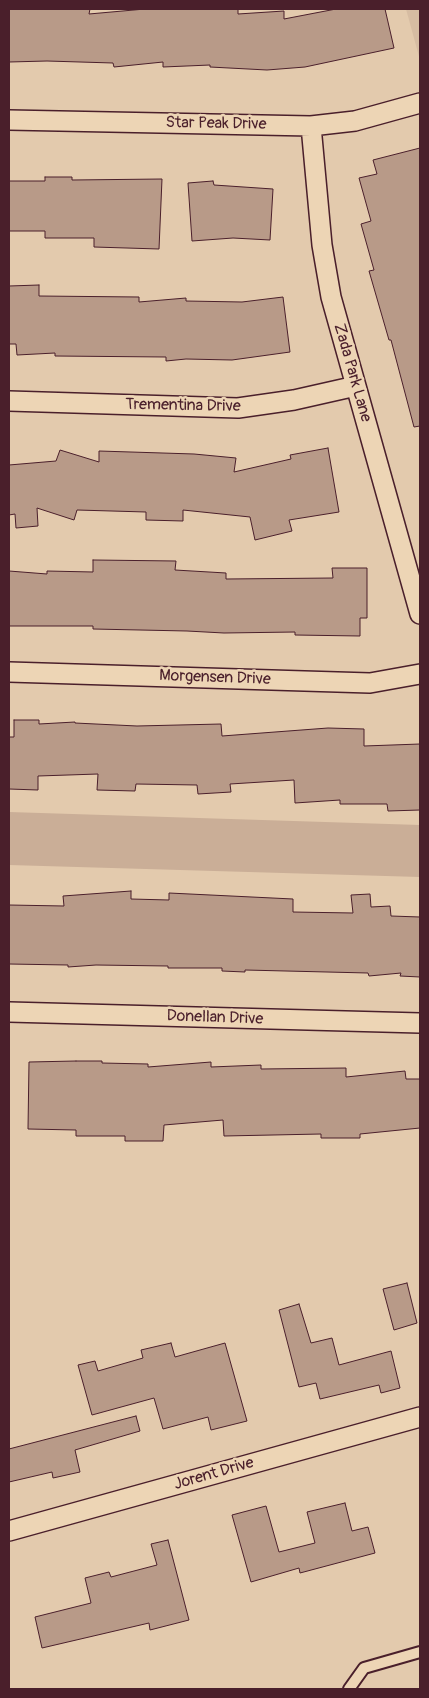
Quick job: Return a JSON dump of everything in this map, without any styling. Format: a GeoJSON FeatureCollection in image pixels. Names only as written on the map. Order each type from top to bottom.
{"type":"FeatureCollection","features":[{"type":"Feature","properties":{"kind":"street","name":"Star Peak Drive"},"geometry":{"type":"LineString","coordinates":[[9,120],[311,126],[355,121],[420,103]]}},
{"type":"Feature","properties":{"kind":"street","name":"Zada Park Lane"},"geometry":{"type":"LineString","coordinates":[[311,126],[322,245],[331,297],[420,614]]}},
{"type":"Feature","properties":{"kind":"street","name":"Trementina Drive"},"geometry":{"type":"LineString","coordinates":[[9,401],[238,408],[294,400],[356,386]]}},
{"type":"Feature","properties":{"kind":"street","name":"Morgensen Drive"},"geometry":{"type":"LineString","coordinates":[[9,672],[370,683],[420,674]]}},
{"type":"Feature","properties":{"kind":"street","name":"Donellan Drive"},"geometry":{"type":"LineString","coordinates":[[9,1012],[420,1023]]}},
{"type":"Feature","properties":{"kind":"street","name":"Jorent Drive"},"geometry":{"type":"LineString","coordinates":[[9,1531],[420,1417]]}},
{"type":"Feature","properties":{"kind":"lane"},"geometry":{"type":"LineString","coordinates":[[348,1689],[364,1668],[420,1652]]}},
{"type":"Feature","properties":{"kind":"shaded area"},"geometry":{"type":"Polygon","coordinates":[[[406,9],[420,9],[420,60],[406,9]]]}},
{"type":"Feature","properties":{"kind":"shaded area"},"geometry":{"type":"Polygon","coordinates":[[[9,812],[420,825],[420,877],[9,865],[9,812]]]}},
{"type":"Feature","properties":{"kind":"building"},"geometry":{"type":"Polygon","coordinates":[[[9,9],[90,9],[89,14],[145,9],[238,9],[238,14],[284,11],[284,19],[336,9],[385,9],[394,48],[305,67],[267,70],[210,67],[210,65],[163,67],[163,62],[114,67],[113,63],[9,62],[9,9]]]}},
{"type":"Feature","properties":{"kind":"building"},"geometry":{"type":"Polygon","coordinates":[[[420,148],[420,426],[414,427],[391,340],[389,340],[369,271],[374,270],[361,224],[371,221],[359,178],[377,174],[373,160],[420,148]]]}},
{"type":"Feature","properties":{"kind":"building"},"geometry":{"type":"Polygon","coordinates":[[[45,177],[72,177],[72,180],[162,179],[159,249],[94,247],[94,238],[45,238],[45,231],[9,231],[9,181],[45,181],[45,177]]]}},
{"type":"Feature","properties":{"kind":"building"},"geometry":{"type":"Polygon","coordinates":[[[213,181],[214,185],[273,189],[270,240],[233,238],[192,241],[188,183],[213,181]]]}},
{"type":"Feature","properties":{"kind":"building"},"geometry":{"type":"Polygon","coordinates":[[[39,285],[39,296],[139,297],[139,302],[186,298],[186,301],[242,302],[283,297],[290,352],[232,360],[186,359],[166,361],[166,357],[55,356],[55,353],[17,355],[16,344],[9,344],[9,286],[39,285]]]}},
{"type":"Feature","properties":{"kind":"building"},"geometry":{"type":"Polygon","coordinates":[[[328,448],[339,512],[289,520],[292,531],[255,540],[250,517],[183,510],[183,521],[146,520],[146,512],[77,510],[74,520],[37,508],[38,526],[16,528],[15,514],[9,515],[9,465],[56,461],[60,450],[99,462],[99,451],[194,454],[236,458],[234,472],[291,459],[290,455],[328,448]]]}},
{"type":"Feature","properties":{"kind":"building"},"geometry":{"type":"Polygon","coordinates":[[[93,560],[176,561],[175,570],[226,573],[226,579],[333,578],[332,568],[367,568],[367,618],[360,618],[360,636],[295,635],[295,632],[224,633],[93,629],[93,626],[9,626],[9,571],[47,574],[47,571],[93,572],[93,560]]]}},
{"type":"Feature","properties":{"kind":"building"},"geometry":{"type":"Polygon","coordinates":[[[14,720],[39,720],[39,724],[75,722],[137,726],[221,724],[222,736],[328,728],[364,729],[364,746],[420,744],[420,810],[388,811],[387,804],[340,804],[340,800],[295,803],[294,780],[230,784],[231,792],[198,794],[197,785],[136,784],[135,791],[97,790],[98,774],[38,776],[38,790],[9,789],[9,737],[14,737],[14,720]]]}},
{"type":"Feature","properties":{"kind":"building"},"geometry":{"type":"Polygon","coordinates":[[[131,891],[131,899],[169,900],[169,893],[293,899],[293,912],[353,913],[351,895],[370,894],[371,907],[390,906],[391,916],[420,917],[420,977],[400,976],[401,973],[369,976],[368,973],[245,970],[245,972],[222,971],[222,968],[168,968],[168,966],[96,965],[68,967],[68,965],[9,964],[9,905],[64,906],[63,896],[131,891]]]}},
{"type":"Feature","properties":{"kind":"building"},"geometry":{"type":"Polygon","coordinates":[[[102,1061],[102,1063],[148,1064],[148,1067],[211,1062],[211,1067],[261,1065],[261,1069],[346,1068],[346,1077],[405,1071],[406,1079],[420,1079],[420,1128],[360,1134],[360,1138],[321,1138],[321,1134],[224,1136],[223,1120],[164,1125],[163,1141],[125,1141],[125,1136],[76,1136],[76,1130],[28,1129],[29,1062],[102,1061]]]}},
{"type":"Feature","properties":{"kind":"building"},"geometry":{"type":"Polygon","coordinates":[[[407,1283],[417,1323],[394,1330],[383,1289],[407,1283]]]}},
{"type":"Feature","properties":{"kind":"building"},"geometry":{"type":"Polygon","coordinates":[[[299,1304],[311,1343],[332,1338],[339,1365],[391,1351],[400,1388],[381,1393],[379,1385],[320,1399],[316,1383],[299,1387],[279,1310],[299,1304]]]}},
{"type":"Feature","properties":{"kind":"building"},"geometry":{"type":"Polygon","coordinates":[[[171,1343],[175,1357],[225,1343],[247,1421],[211,1430],[208,1417],[163,1429],[154,1398],[92,1415],[78,1365],[95,1361],[98,1371],[143,1358],[141,1350],[171,1343]]]}},
{"type":"Feature","properties":{"kind":"building"},"geometry":{"type":"Polygon","coordinates":[[[136,1416],[140,1431],[75,1450],[80,1472],[53,1478],[52,1472],[9,1482],[9,1449],[136,1416]]]}},
{"type":"Feature","properties":{"kind":"building"},"geometry":{"type":"Polygon","coordinates":[[[345,1503],[352,1531],[368,1527],[375,1553],[300,1573],[299,1568],[251,1582],[232,1515],[266,1506],[279,1552],[315,1543],[307,1512],[345,1503]]]}},
{"type":"Feature","properties":{"kind":"building"},"geometry":{"type":"Polygon","coordinates":[[[168,1540],[189,1620],[150,1630],[149,1623],[42,1648],[35,1617],[91,1603],[85,1578],[109,1572],[111,1577],[157,1565],[151,1544],[168,1540]]]}}]}
